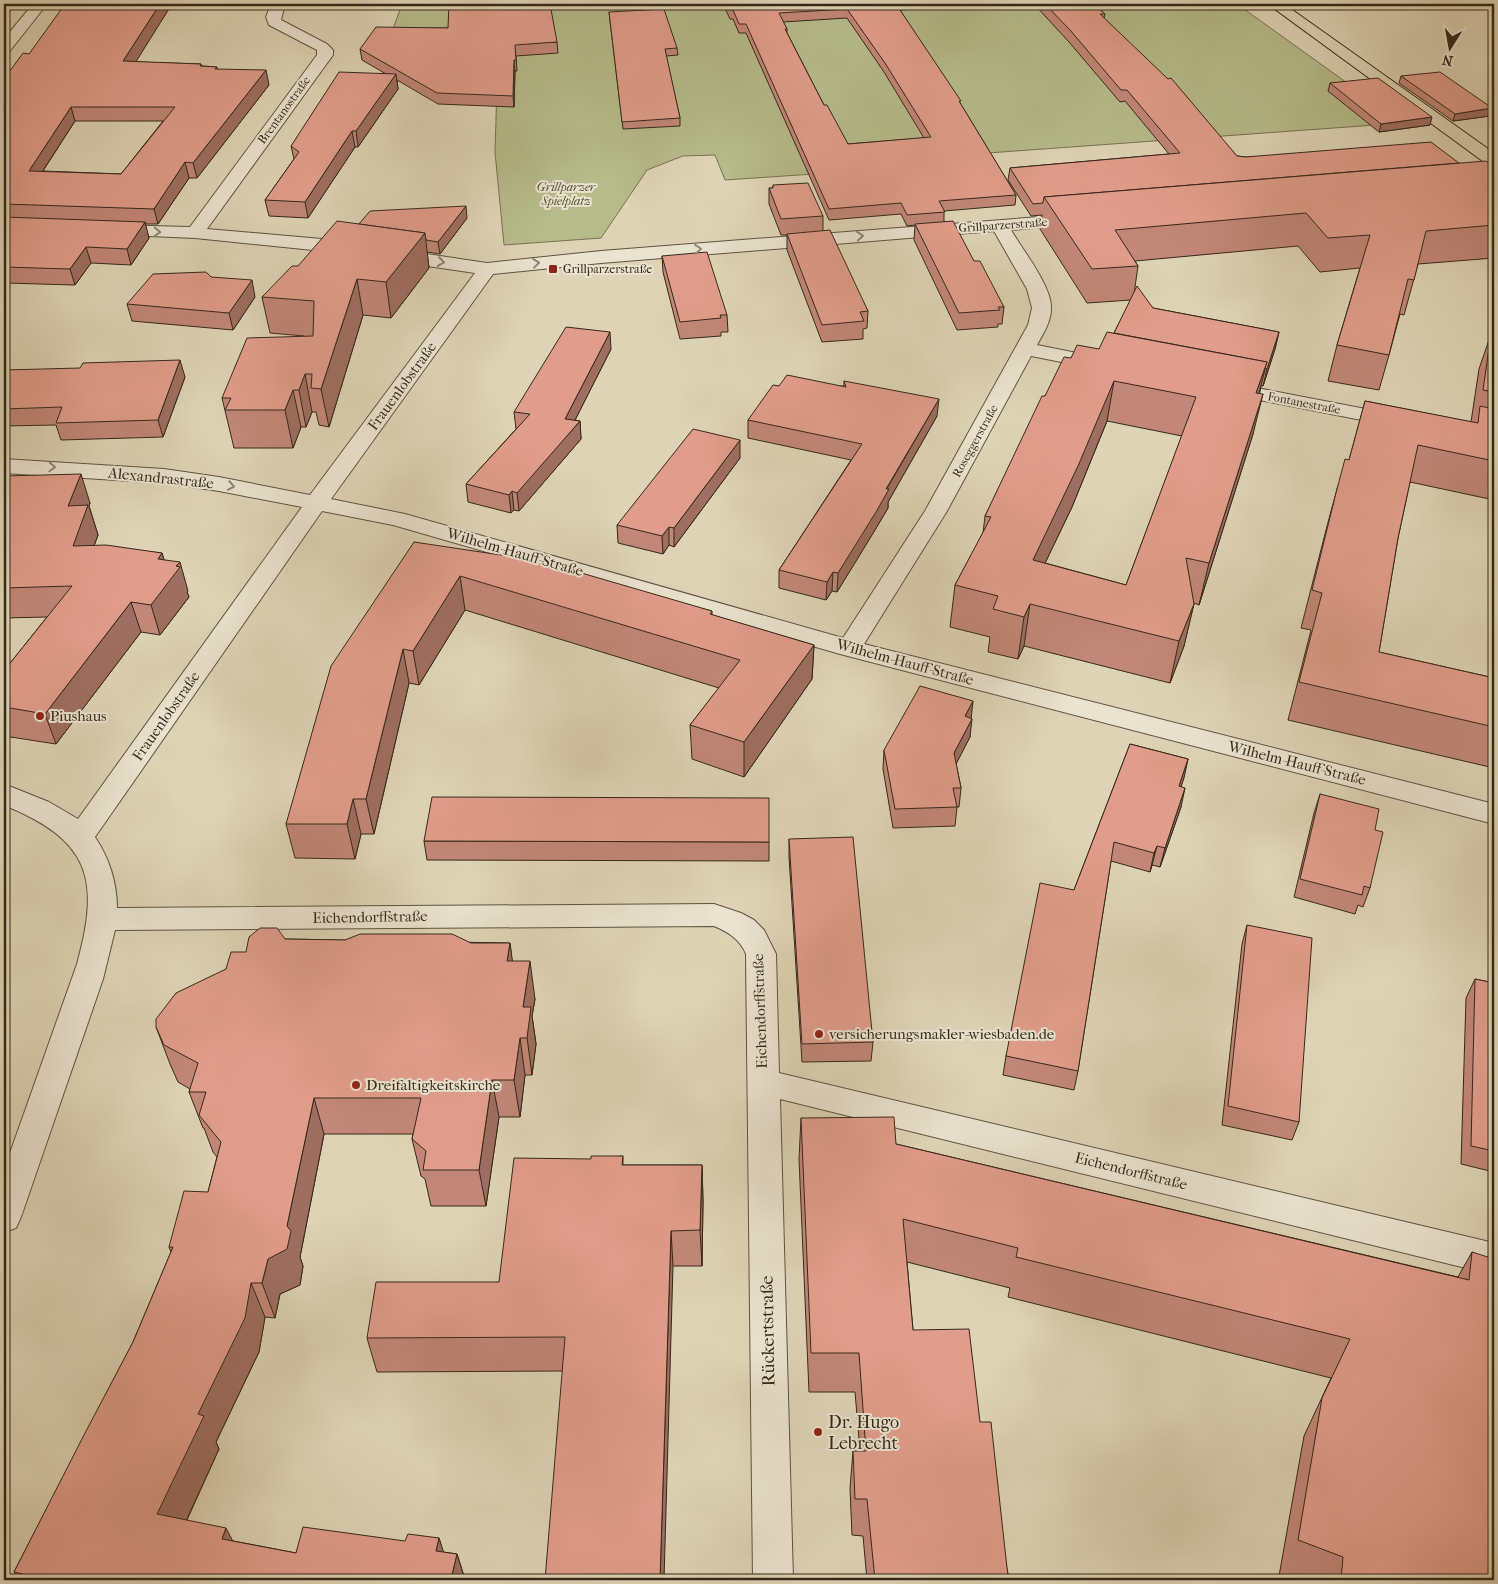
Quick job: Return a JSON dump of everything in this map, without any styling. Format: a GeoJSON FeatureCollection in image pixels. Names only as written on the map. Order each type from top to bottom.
{"type":"FeatureCollection","features":[{"type":"Feature","properties":{"kind":"main road"},"geometry":{"type":"LineString","coordinates":[[1275,4],[1494,161]]}},
{"type":"Feature","properties":{"kind":"street"},"geometry":{"type":"LineString","coordinates":[[4,49],[40,4]]}},
{"type":"Feature","properties":{"kind":"street","name":"Brentanostraße"},"geometry":{"type":"LineString","coordinates":[[195,233],[325,55],[322,47],[274,22],[273,17],[278,4]]}},
{"type":"Feature","properties":{"kind":"street","name":"Grillparzerstraße"},"geometry":{"type":"LineString","coordinates":[[90,229],[195,233],[334,246],[488,269],[572,259],[1098,218]]}},
{"type":"Feature","properties":{"kind":"street","name":"Roseggerstraße"},"geometry":{"type":"LineString","coordinates":[[849,648],[927,528],[1038,325],[1042,308],[1032,280],[999,225]]}},
{"type":"Feature","properties":{"kind":"street","name":"Frauenlobstraße"},"geometry":{"type":"LineString","coordinates":[[80,838],[317,502],[488,269]]}},
{"type":"Feature","properties":{"kind":"street"},"geometry":{"type":"LineString","coordinates":[[1026,349],[1130,369]]}},
{"type":"Feature","properties":{"kind":"street","name":"Fontanestraße"},"geometry":{"type":"LineString","coordinates":[[1206,384],[1417,425]]}},
{"type":"Feature","properties":{"kind":"street","name":"Alexandrastraße"},"geometry":{"type":"LineString","coordinates":[[4,466],[164,476],[317,502]]}},
{"type":"Feature","properties":{"kind":"street","name":"Wilhelm-Hauff-Straße"},"geometry":{"type":"LineString","coordinates":[[317,502],[409,522],[849,648],[1494,814]]}},
{"type":"Feature","properties":{"kind":"street"},"geometry":{"type":"LineString","coordinates":[[4,794],[52,816],[80,838],[88,849],[99,875],[102,888],[102,919],[91,967],[4,1217]]}},
{"type":"Feature","properties":{"kind":"street","name":"Eichendorffstraße"},"geometry":{"type":"LineString","coordinates":[[102,919],[714,915],[733,920],[747,930],[757,944],[761,954],[763,1082],[1494,1259]]}},
{"type":"Feature","properties":{"kind":"street","name":"Rückertstraße"},"geometry":{"type":"LineString","coordinates":[[763,1082],[773,1580]]}},
{"type":"Feature","properties":{"kind":"green space","name":"Grillparzer Spielplatz"},"geometry":{"type":"Polygon","coordinates":[[[402,4],[1237,4],[1403,123],[974,154],[978,163],[725,180],[715,155],[683,156],[647,170],[601,238],[504,245],[495,152],[497,86],[456,27],[393,29],[402,4]]]}},
{"type":"Feature","properties":{"kind":"building"},"geometry":{"type":"Polygon","coordinates":[[[65,4],[160,4],[123,61],[201,64],[200,66],[217,67],[215,69],[266,70],[193,163],[185,162],[154,209],[4,204],[4,101],[9,94],[4,94],[4,79],[23,53],[29,54],[65,4]],[[71,107],[29,171],[121,174],[175,107],[71,107]]]}},
{"type":"Feature","properties":{"kind":"building"},"geometry":{"type":"Polygon","coordinates":[[[449,4],[550,4],[557,42],[515,45],[516,60],[514,60],[513,96],[437,93],[360,49],[376,27],[448,28],[449,4]]]}},
{"type":"Feature","properties":{"kind":"building"},"geometry":{"type":"Polygon","coordinates":[[[727,4],[896,4],[961,101],[959,101],[1016,195],[939,201],[945,212],[907,215],[901,203],[829,209],[746,24],[739,24],[733,10],[730,10],[727,4]],[[847,9],[779,13],[787,29],[785,29],[824,105],[827,105],[848,144],[931,137],[885,63],[847,9]]]}},
{"type":"Feature","properties":{"kind":"building"},"geometry":{"type":"Polygon","coordinates":[[[1045,4],[1094,4],[1105,14],[1100,14],[1168,79],[1171,78],[1237,156],[1246,157],[1431,142],[1459,163],[1044,197],[1043,203],[1033,204],[1010,168],[1180,153],[1127,90],[1121,90],[1070,30],[1045,4]]]}},
{"type":"Feature","properties":{"kind":"building"},"geometry":{"type":"Polygon","coordinates":[[[664,9],[677,48],[665,49],[680,118],[622,122],[609,12],[664,9]]]}},
{"type":"Feature","properties":{"kind":"building"},"geometry":{"type":"Polygon","coordinates":[[[339,72],[396,74],[356,131],[352,131],[305,202],[265,200],[299,152],[291,146],[339,72]]]}},
{"type":"Feature","properties":{"kind":"building"},"geometry":{"type":"Polygon","coordinates":[[[1440,72],[1492,108],[1455,114],[1401,76],[1440,72]]]}},
{"type":"Feature","properties":{"kind":"building"},"geometry":{"type":"Polygon","coordinates":[[[1378,78],[1432,117],[1381,124],[1330,83],[1378,78]]]}},
{"type":"Feature","properties":{"kind":"building"},"geometry":{"type":"Polygon","coordinates":[[[1486,161],[1494,168],[1494,225],[1426,231],[1414,280],[1408,279],[1389,355],[1337,345],[1370,235],[1328,238],[1306,213],[1115,230],[1138,266],[1092,269],[1044,197],[1486,161]]]}},
{"type":"Feature","properties":{"kind":"building"},"geometry":{"type":"Polygon","coordinates":[[[808,183],[823,216],[781,219],[769,188],[773,188],[773,185],[808,183]]]}},
{"type":"Feature","properties":{"kind":"building"},"geometry":{"type":"Polygon","coordinates":[[[466,206],[438,242],[426,240],[425,233],[359,224],[370,211],[466,206]]]}},
{"type":"Feature","properties":{"kind":"building"},"geometry":{"type":"Polygon","coordinates":[[[4,217],[145,222],[127,249],[86,247],[70,269],[4,267],[4,217]]]}},
{"type":"Feature","properties":{"kind":"building"},"geometry":{"type":"Polygon","coordinates":[[[337,221],[425,233],[386,282],[357,279],[321,389],[311,388],[312,374],[305,374],[299,390],[293,390],[285,410],[225,410],[231,398],[222,398],[247,338],[313,336],[314,301],[262,297],[292,266],[298,266],[337,221]]]}},
{"type":"Feature","properties":{"kind":"building"},"geometry":{"type":"Polygon","coordinates":[[[953,221],[974,261],[980,261],[1004,307],[998,307],[1000,310],[959,313],[915,224],[953,221]]]}},
{"type":"Feature","properties":{"kind":"building"},"geometry":{"type":"Polygon","coordinates":[[[830,230],[868,311],[860,312],[864,321],[822,325],[787,234],[830,230]]]}},
{"type":"Feature","properties":{"kind":"building"},"geometry":{"type":"Polygon","coordinates":[[[707,252],[727,315],[720,315],[721,318],[680,322],[662,256],[707,252]]]}},
{"type":"Feature","properties":{"kind":"building"},"geometry":{"type":"Polygon","coordinates":[[[206,272],[211,277],[252,280],[229,313],[127,304],[153,274],[206,272]]]}},
{"type":"Feature","properties":{"kind":"building"},"geometry":{"type":"Polygon","coordinates":[[[1137,286],[1153,308],[1279,332],[1267,369],[1265,368],[1267,362],[1114,333],[1137,286]]]}},
{"type":"Feature","properties":{"kind":"building"},"geometry":{"type":"Polygon","coordinates":[[[566,327],[610,332],[565,419],[580,421],[517,493],[512,491],[509,495],[466,484],[530,414],[514,412],[566,327]]]}},
{"type":"Feature","properties":{"kind":"building"},"geometry":{"type":"Polygon","coordinates":[[[1107,332],[1267,362],[1256,393],[1263,394],[1209,563],[1186,558],[1194,604],[1179,641],[1030,604],[1024,617],[993,609],[998,596],[955,585],[991,517],[985,516],[1042,396],[1045,396],[1064,357],[1071,358],[1077,345],[1099,349],[1107,332]],[[1114,381],[1078,466],[1033,560],[1126,585],[1196,397],[1114,381]]]}},
{"type":"Feature","properties":{"kind":"building"},"geometry":{"type":"Polygon","coordinates":[[[1491,334],[1494,334],[1494,392],[1483,390],[1491,334]]]}},
{"type":"Feature","properties":{"kind":"building"},"geometry":{"type":"Polygon","coordinates":[[[180,360],[158,420],[56,423],[62,407],[4,409],[4,370],[80,368],[83,363],[180,360]]]}},
{"type":"Feature","properties":{"kind":"building"},"geometry":{"type":"Polygon","coordinates":[[[787,375],[846,387],[844,381],[939,399],[886,489],[889,489],[876,512],[838,573],[833,572],[827,582],[779,570],[862,444],[748,420],[773,385],[779,386],[787,375]]]}},
{"type":"Feature","properties":{"kind":"building"},"geometry":{"type":"Polygon","coordinates":[[[1365,401],[1478,423],[1480,406],[1494,409],[1494,461],[1418,445],[1398,538],[1379,652],[1494,678],[1494,727],[1299,682],[1322,593],[1312,590],[1345,459],[1349,460],[1365,401]]]}},
{"type":"Feature","properties":{"kind":"building"},"geometry":{"type":"Polygon","coordinates":[[[693,429],[740,440],[674,528],[669,527],[662,536],[617,525],[693,429]]]}},
{"type":"Feature","properties":{"kind":"building"},"geometry":{"type":"Polygon","coordinates":[[[81,474],[68,506],[88,505],[73,546],[106,545],[162,553],[158,559],[180,562],[176,566],[180,567],[151,605],[131,602],[45,714],[4,707],[4,666],[7,667],[72,586],[4,588],[4,476],[81,474]]]}},
{"type":"Feature","properties":{"kind":"building"},"geometry":{"type":"Polygon","coordinates":[[[414,542],[521,558],[523,556],[712,611],[710,614],[814,645],[744,742],[690,725],[740,660],[460,576],[413,651],[403,649],[366,799],[353,799],[347,824],[286,824],[331,666],[414,542]]]}},
{"type":"Feature","properties":{"kind":"building"},"geometry":{"type":"Polygon","coordinates":[[[920,686],[973,701],[965,716],[972,719],[954,753],[961,788],[953,788],[957,807],[895,809],[884,750],[920,686]]]}},
{"type":"Feature","properties":{"kind":"building"},"geometry":{"type":"Polygon","coordinates":[[[1130,744],[1188,759],[1179,786],[1185,788],[1165,848],[1157,846],[1154,853],[1114,842],[1078,1071],[1006,1056],[1040,883],[1074,890],[1130,744]]]}},
{"type":"Feature","properties":{"kind":"building"},"geometry":{"type":"Polygon","coordinates":[[[1320,794],[1379,809],[1375,830],[1383,832],[1370,888],[1364,886],[1362,895],[1300,879],[1320,794]]]}},
{"type":"Feature","properties":{"kind":"building"},"geometry":{"type":"Polygon","coordinates":[[[432,797],[769,798],[769,842],[424,841],[432,797]]]}},
{"type":"Feature","properties":{"kind":"building"},"geometry":{"type":"Polygon","coordinates":[[[853,837],[873,1042],[802,1044],[789,839],[853,837]]]}},
{"type":"Feature","properties":{"kind":"building"},"geometry":{"type":"Polygon","coordinates":[[[1247,925],[1312,938],[1299,1122],[1228,1106],[1247,925]]]}},
{"type":"Feature","properties":{"kind":"building"},"geometry":{"type":"Polygon","coordinates":[[[260,928],[277,928],[285,939],[345,940],[360,934],[452,934],[471,943],[510,943],[507,961],[530,961],[523,1007],[531,1007],[527,1038],[520,1038],[514,1080],[492,1080],[479,1170],[423,1170],[426,1151],[412,1139],[421,1098],[314,1098],[287,1226],[291,1231],[287,1249],[268,1259],[262,1283],[251,1283],[245,1318],[198,1414],[204,1416],[157,1514],[226,1528],[222,1539],[296,1553],[303,1527],[405,1541],[408,1534],[439,1538],[436,1551],[457,1554],[452,1575],[491,1580],[20,1580],[23,1574],[14,1572],[133,1342],[173,1247],[169,1247],[184,1191],[208,1192],[221,1142],[199,1115],[206,1092],[189,1092],[198,1063],[164,1045],[156,1027],[156,1019],[176,993],[226,969],[231,952],[246,952],[249,937],[260,928]]]}},
{"type":"Feature","properties":{"kind":"building"},"geometry":{"type":"Polygon","coordinates":[[[1475,979],[1494,983],[1494,1151],[1471,1146],[1475,979]]]}},
{"type":"Feature","properties":{"kind":"building"},"geometry":{"type":"Polygon","coordinates":[[[894,1117],[896,1144],[1469,1280],[1472,1252],[1494,1259],[1494,1580],[1341,1580],[1343,1557],[1298,1540],[1322,1398],[1350,1339],[1016,1257],[1018,1248],[903,1219],[913,1330],[969,1329],[980,1422],[991,1422],[1009,1580],[875,1580],[867,1499],[855,1499],[853,1451],[866,1451],[859,1353],[811,1353],[801,1118],[894,1117]]]}},
{"type":"Feature","properties":{"kind":"building"},"geometry":{"type":"Polygon","coordinates":[[[591,1156],[623,1156],[622,1165],[702,1165],[700,1230],[671,1231],[660,1580],[545,1580],[565,1337],[367,1338],[376,1282],[499,1282],[514,1158],[591,1159],[591,1156]]]}},
{"type":"Feature","properties":{"kind":"place","name":"Grillparzerstraße"},"geometry":{"type":"Point","coordinates":[553,269]}},
{"type":"Feature","properties":{"kind":"place","name":"Piushaus"},"geometry":{"type":"Point","coordinates":[40,716]}},
{"type":"Feature","properties":{"kind":"place","name":"versicherungsmakler-wiesbaden.de"},"geometry":{"type":"Point","coordinates":[819,1034]}},
{"type":"Feature","properties":{"kind":"place","name":"Dreifaltigkeitskirche"},"geometry":{"type":"Point","coordinates":[356,1085]}},
{"type":"Feature","properties":{"kind":"place","name":"Dr. Hugo Lebrecht"},"geometry":{"type":"Point","coordinates":[818,1432]}}]}
